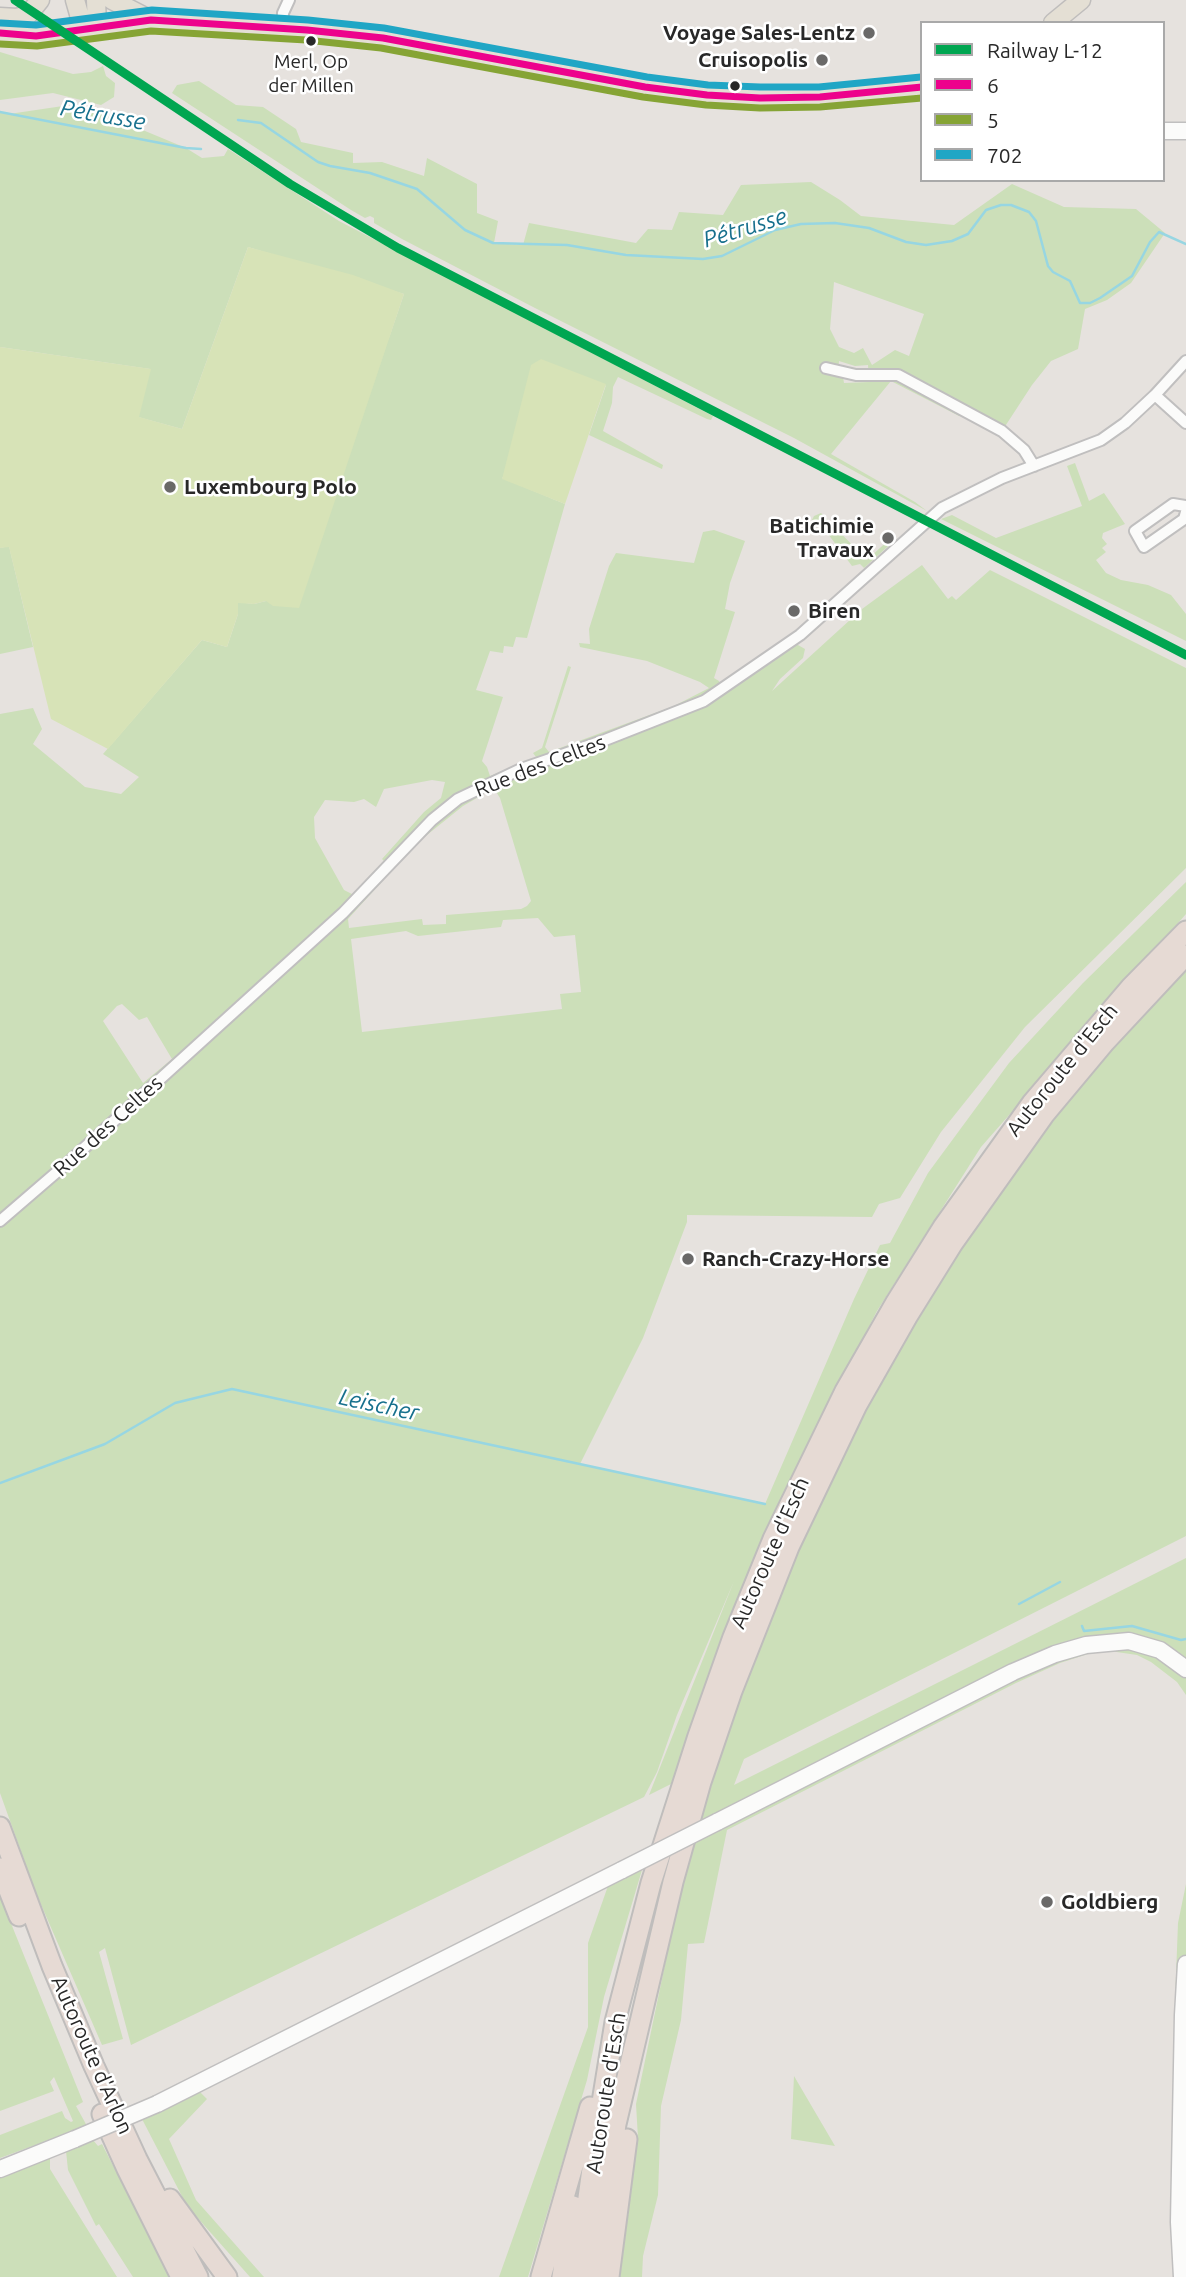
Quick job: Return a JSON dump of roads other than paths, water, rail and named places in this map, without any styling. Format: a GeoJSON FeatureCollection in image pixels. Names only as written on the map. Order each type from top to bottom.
{"type":"FeatureCollection","features":[{"type":"Feature","properties":{"kind":"highway","name":"Autoroute d'Esch"},"geometry":{"type":"LineString","coordinates":[[577,2277],[615,2022],[651,1883],[733,1637],[773,1539],[845,1391],[902,1291],[943,1227],[1032,1102],[1131,987],[1186,931]]}},
{"type":"Feature","properties":{"kind":"highway","name":"Autoroute d'Esch"},"geometry":{"type":"LineString","coordinates":[[594,2277],[616,2124],[683,1844],[732,1691],[789,1547],[858,1405],[953,1242],[1045,1115],[1105,1042],[1186,955]]}},
{"type":"Feature","properties":{"kind":"highway","name":"Autoroute d'Arlon"},"geometry":{"type":"LineString","coordinates":[[0,1827],[52,1966],[94,2066],[137,2159],[198,2277]]}},
{"type":"Feature","properties":{"kind":"highway","name":"Autoroute d'Arlon"},"geometry":{"type":"LineString","coordinates":[[0,1868],[79,2063],[127,2169],[181,2277]]}},
{"type":"Feature","properties":{"kind":"highway"},"geometry":{"type":"LineString","coordinates":[[541,2277],[615,2022]]}},
{"type":"Feature","properties":{"kind":"highway"},"geometry":{"type":"LineString","coordinates":[[610,2277],[633,2093],[635,2041]]}},
{"type":"Feature","properties":{"kind":"highway"},"geometry":{"type":"LineString","coordinates":[[562,2277],[583,2136]]}},
{"type":"Feature","properties":{"kind":"highway"},"geometry":{"type":"LineString","coordinates":[[137,2159],[153,2170],[181,2216],[228,2277]]}},
{"type":"Feature","properties":{"kind":"main road"},"geometry":{"type":"LineString","coordinates":[[0,17],[17,18],[28,15],[40,0]]}},
{"type":"Feature","properties":{"kind":"main road"},"geometry":{"type":"LineString","coordinates":[[75,0],[90,27]]}},
{"type":"Feature","properties":{"kind":"main road"},"geometry":{"type":"LineString","coordinates":[[90,27],[96,0]]}},
{"type":"Feature","properties":{"kind":"main road"},"geometry":{"type":"LineString","coordinates":[[112,0],[151,20]]}},
{"type":"Feature","properties":{"kind":"main road"},"geometry":{"type":"LineString","coordinates":[[1055,21],[1081,0]]}},
{"type":"Feature","properties":{"kind":"main road"},"geometry":{"type":"LineString","coordinates":[[0,33],[36,36],[151,20],[383,38],[645,87],[707,95],[792,98],[920,89]]}},
{"type":"Feature","properties":{"kind":"main road"},"geometry":{"type":"LineString","coordinates":[[1165,131],[1186,131]]}},
{"type":"Feature","properties":{"kind":"main road"},"geometry":{"type":"LineString","coordinates":[[0,2168],[75,2140],[157,2104],[1013,1672],[1055,1654],[1086,1645],[1129,1641],[1160,1650],[1186,1669]]}},
{"type":"Feature","properties":{"kind":"main road"},"geometry":{"type":"LineString","coordinates":[[1182,2277],[1184,2245],[1179,2222],[1186,1964]]}},
{"type":"Feature","properties":{"kind":"street"},"geometry":{"type":"LineString","coordinates":[[282,29],[283,13],[289,0]]}},
{"type":"Feature","properties":{"kind":"street","name":"Rue des Celtes"},"geometry":{"type":"LineString","coordinates":[[0,1221],[343,914],[432,820],[458,799],[521,769],[704,701],[800,635],[942,508],[990,483],[1101,440],[1125,423],[1155,395],[1186,360]]}},
{"type":"Feature","properties":{"kind":"street"},"geometry":{"type":"LineString","coordinates":[[826,368],[856,376],[898,375],[1002,431],[1024,450],[1034,466]]}},
{"type":"Feature","properties":{"kind":"street"},"geometry":{"type":"LineString","coordinates":[[1155,395],[1186,423]]}},
{"type":"Feature","properties":{"kind":"street"},"geometry":{"type":"LineString","coordinates":[[1186,506],[1173,505],[1135,531],[1144,547],[1184,519],[1186,512]]}},
{"type":"Feature","properties":{"kind":"waterway","name":"Pétrusse"},"geometry":{"type":"LineString","coordinates":[[0,112],[201,149]]}},
{"type":"Feature","properties":{"kind":"waterway","name":"Pétrusse"},"geometry":{"type":"LineString","coordinates":[[238,120],[261,123],[318,162],[370,173],[417,189],[465,230],[493,243],[567,245],[626,255],[703,259],[722,256],[775,230],[801,224],[835,223],[869,228],[906,242],[926,245],[952,241],[968,234],[986,210],[1011,205],[1029,212],[1036,221],[1048,266],[1053,272],[1070,281],[1080,303],[1090,303],[1100,298],[1132,276],[1150,242],[1159,232],[1186,244]]}},
{"type":"Feature","properties":{"kind":"waterway","name":"Leischer"},"geometry":{"type":"LineString","coordinates":[[0,1483],[105,1444],[175,1403],[232,1389],[765,1504]]}},
{"type":"Feature","properties":{"kind":"waterway","name":"Leischer"},"geometry":{"type":"LineString","coordinates":[[1019,1604],[1060,1582]]}},
{"type":"Feature","properties":{"kind":"waterway","name":"Leischer"},"geometry":{"type":"LineString","coordinates":[[1082,1626],[1084,1631],[1132,1626],[1181,1640],[1186,1639]]}},
{"type":"Feature","properties":{"kind":"rail line","name":"L-12"},"geometry":{"type":"LineString","coordinates":[[15,0],[290,184],[398,248],[1186,655]]}},
{"type":"Feature","properties":{"kind":"place","name":"Voyage Sales-Lentz"},"geometry":{"type":"Point","coordinates":[869,33]}},
{"type":"Feature","properties":{"kind":"place","name":"Merl, Op der Millen"},"geometry":{"type":"Point","coordinates":[311,41]}},
{"type":"Feature","properties":{"kind":"place","name":"Cruisopolis"},"geometry":{"type":"Point","coordinates":[822,60]}},
{"type":"Feature","properties":{"kind":"place","name":"Luxembourg Polo"},"geometry":{"type":"Point","coordinates":[170,487]}},
{"type":"Feature","properties":{"kind":"place","name":"Batichimie Travaux"},"geometry":{"type":"Point","coordinates":[888,538]}},
{"type":"Feature","properties":{"kind":"place","name":"Biren"},"geometry":{"type":"Point","coordinates":[794,611]}},
{"type":"Feature","properties":{"kind":"place","name":"Ranch-Crazy-Horse"},"geometry":{"type":"Point","coordinates":[688,1259]}},
{"type":"Feature","properties":{"kind":"place","name":"Goldbierg"},"geometry":{"type":"Point","coordinates":[1047,1902]}}]}
